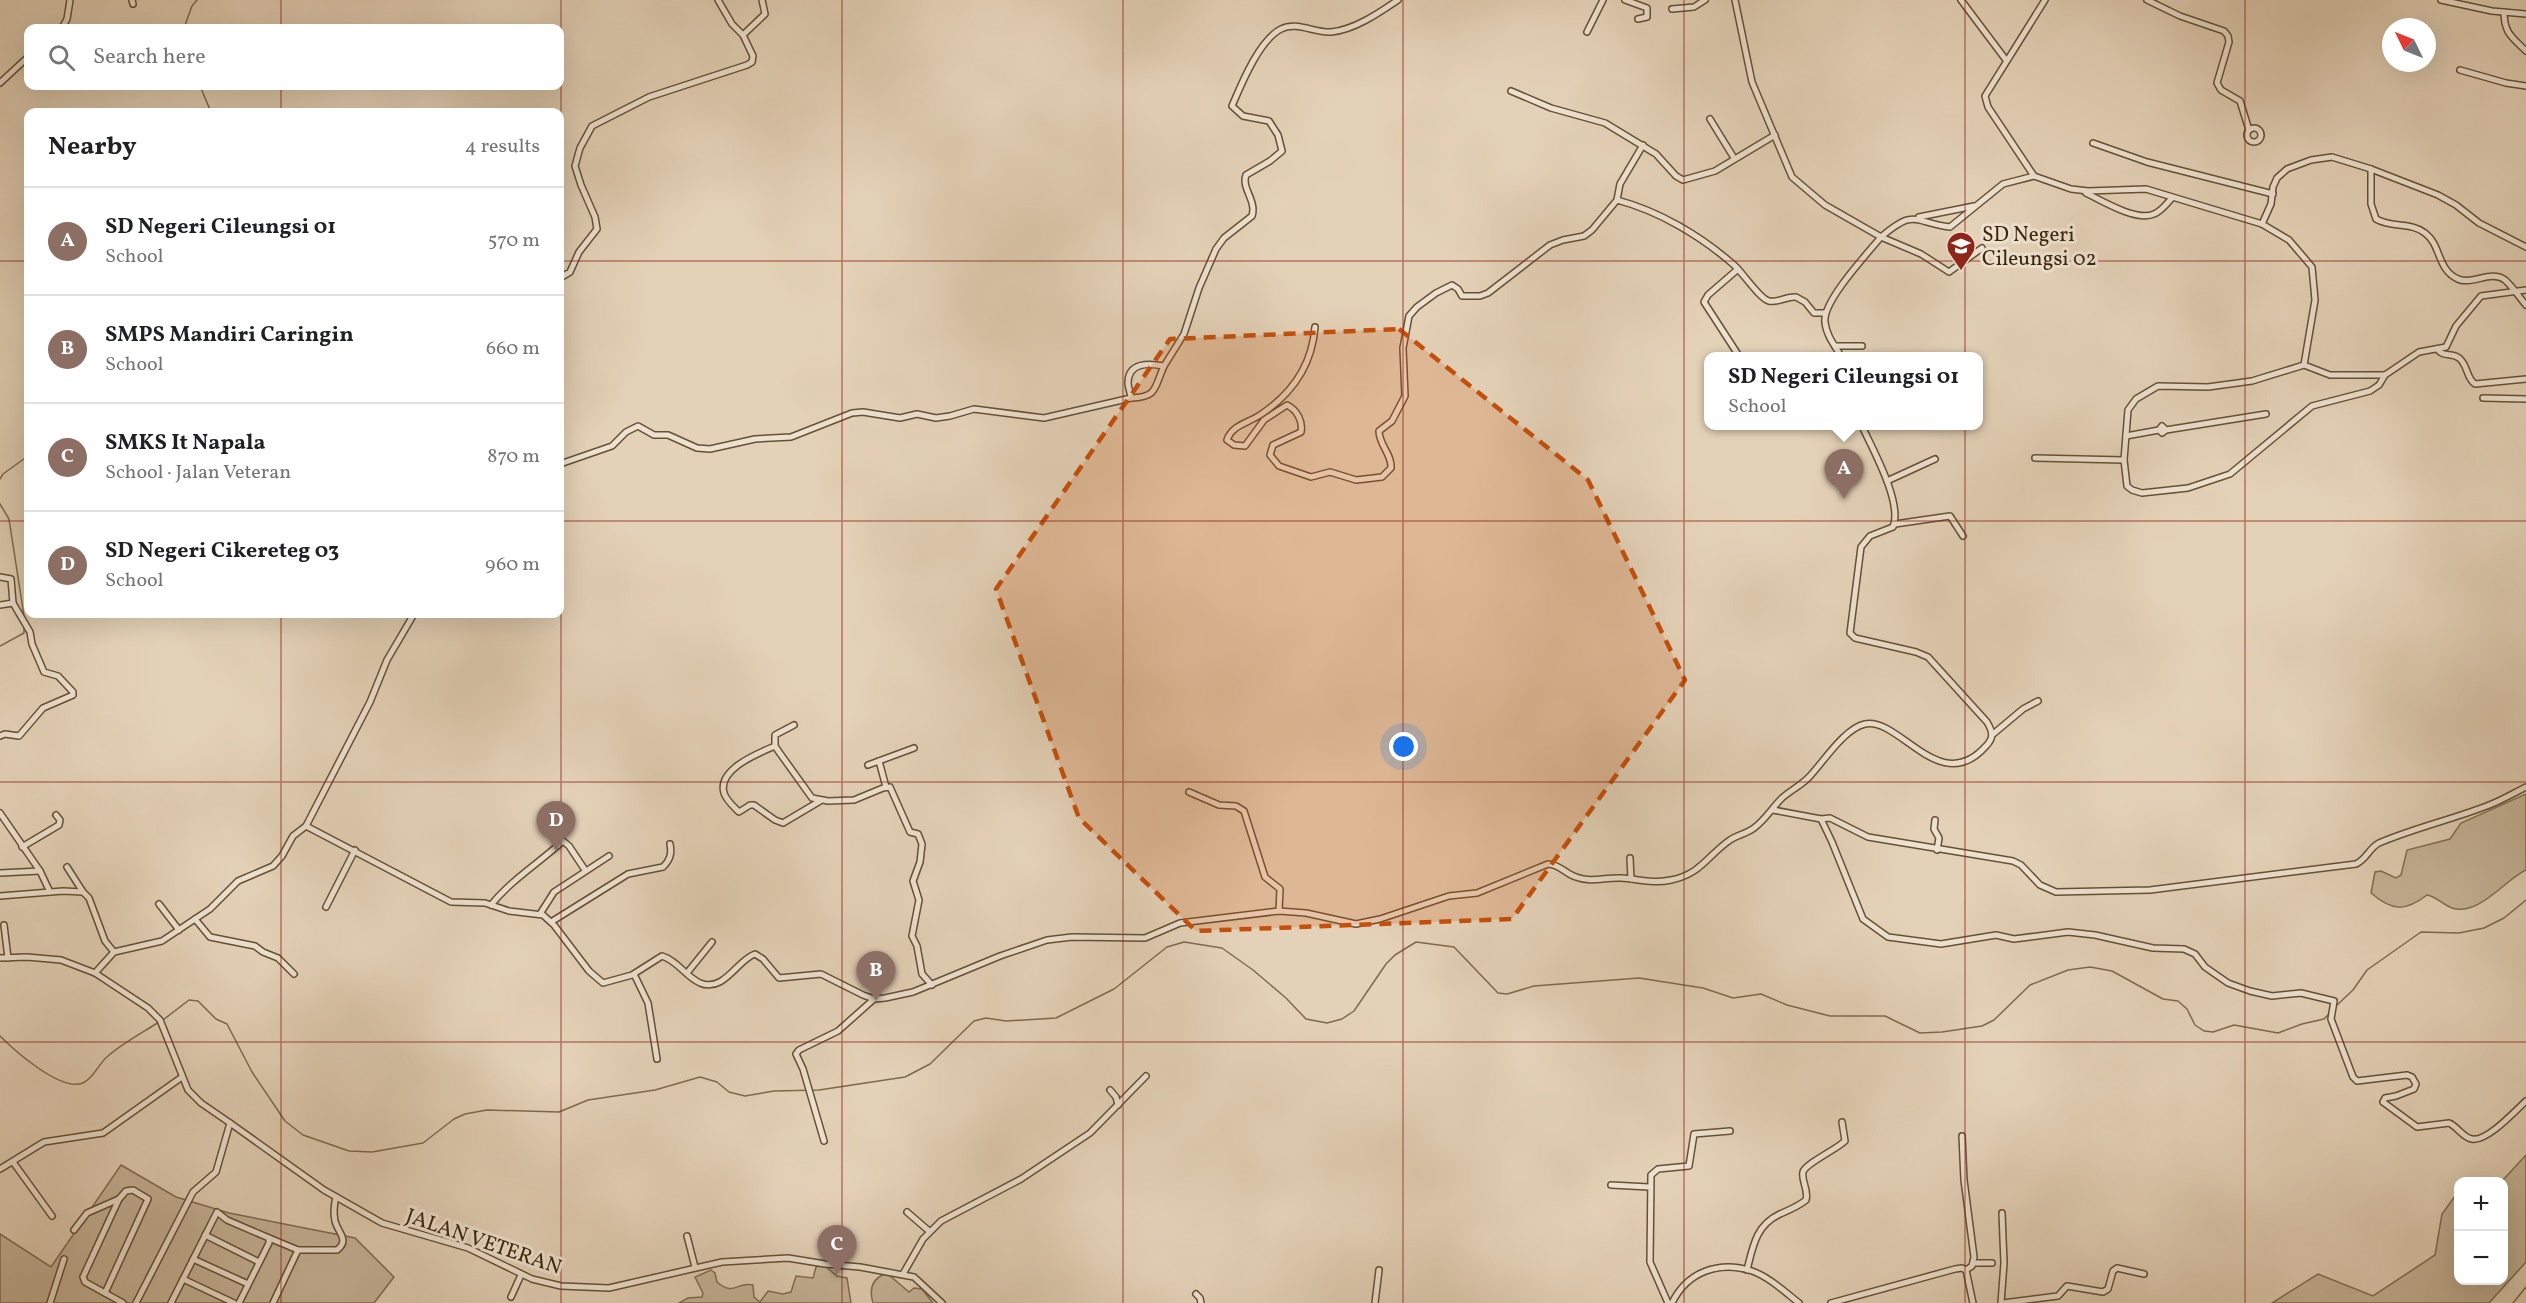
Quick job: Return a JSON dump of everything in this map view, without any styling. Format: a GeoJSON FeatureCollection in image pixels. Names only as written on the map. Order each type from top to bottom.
{"type":"FeatureCollection","features":[{"type":"Feature","properties":{"kind":"street"},"geometry":{"type":"LineString","coordinates":[[64,24],[70,0]]}},
{"type":"Feature","properties":{"kind":"street"},"geometry":{"type":"LineString","coordinates":[[564,276],[570,272],[579,252],[597,229],[598,224],[575,166],[580,148],[592,126],[649,97],[752,62],[753,56],[742,35],[732,24],[718,0]]}},
{"type":"Feature","properties":{"kind":"street"},"geometry":{"type":"LineString","coordinates":[[742,35],[765,14],[762,0]]}},
{"type":"Feature","properties":{"kind":"street"},"geometry":{"type":"LineString","coordinates":[[564,463],[612,446],[626,432],[638,426],[654,435],[668,435],[697,448],[710,450],[755,439],[791,437],[852,413],[863,412],[900,418],[916,414],[936,418],[974,409],[1044,418],[1131,398],[1146,397],[1151,394],[1164,366],[1184,334],[1199,288],[1216,249],[1224,238],[1233,233],[1254,212],[1244,177],[1282,151],[1278,135],[1269,121],[1243,116],[1232,106],[1263,46],[1278,31],[1287,27],[1325,32],[1338,30],[1375,15],[1398,0]]}},
{"type":"Feature","properties":{"kind":"street"},"geometry":{"type":"LineString","coordinates":[[1587,33],[1603,0]]}},
{"type":"Feature","properties":{"kind":"street"},"geometry":{"type":"LineString","coordinates":[[1625,0],[1647,8],[1647,16],[1638,19]]}},
{"type":"Feature","properties":{"kind":"street"},"geometry":{"type":"LineString","coordinates":[[1672,9],[1696,6],[1705,0]]}},
{"type":"Feature","properties":{"kind":"street"},"geometry":{"type":"LineString","coordinates":[[1735,0],[1752,82],[1792,177],[1799,185],[1834,211],[1881,237],[1921,254],[1949,272],[1982,248]]}},
{"type":"Feature","properties":{"kind":"street"},"geometry":{"type":"LineString","coordinates":[[1961,0],[2006,60]]}},
{"type":"Feature","properties":{"kind":"street"},"geometry":{"type":"LineString","coordinates":[[2034,176],[1986,102],[1986,90],[2045,0]]}},
{"type":"Feature","properties":{"kind":"street"},"geometry":{"type":"LineString","coordinates":[[2147,0],[2180,16],[2224,31],[2228,36],[2229,42],[2217,83],[2221,90],[2240,101],[2249,130]]}},
{"type":"Feature","properties":{"kind":"street"},"geometry":{"type":"LineString","coordinates":[[2441,0],[2526,15]]}},
{"type":"Feature","properties":{"kind":"street"},"geometry":{"type":"LineString","coordinates":[[2504,12],[2505,27],[2508,33],[2526,51]]}},
{"type":"Feature","properties":{"kind":"street"},"geometry":{"type":"LineString","coordinates":[[0,83],[24,61]]}},
{"type":"Feature","properties":{"kind":"street"},"geometry":{"type":"LineString","coordinates":[[2460,70],[2526,86]]}},
{"type":"Feature","properties":{"kind":"street"},"geometry":{"type":"LineString","coordinates":[[1511,91],[1551,108],[1599,120],[1662,158],[1676,176],[1683,180],[1715,171],[1775,135]]}},
{"type":"Feature","properties":{"kind":"street"},"geometry":{"type":"LineString","coordinates":[[1710,119],[1734,158]]}},
{"type":"Feature","properties":{"kind":"street"},"geometry":{"type":"LineString","coordinates":[[2093,143],[2147,162],[2272,194]]}},
{"type":"Feature","properties":{"kind":"street"},"geometry":{"type":"LineString","coordinates":[[1315,327],[1314,345],[1309,362],[1297,380],[1258,416],[1236,427],[1227,440],[1234,445],[1245,446],[1264,420],[1287,405],[1296,412],[1302,428],[1298,435],[1279,440],[1273,445],[1270,455],[1279,466],[1311,477],[1330,472],[1356,480],[1382,477],[1389,472],[1391,461],[1380,441],[1379,431],[1392,421],[1404,396],[1403,348],[1406,325],[1412,311],[1436,293],[1452,285],[1462,296],[1488,293],[1550,245],[1587,234],[1617,200],[1620,184],[1643,145]]}},
{"type":"Feature","properties":{"kind":"street"},"geometry":{"type":"LineString","coordinates":[[2262,224],[2271,204],[2277,178],[2287,169],[2311,160],[2332,157],[2371,169],[2438,195],[2456,205],[2479,223],[2526,247]]}},
{"type":"Feature","properties":{"kind":"street"},"geometry":{"type":"LineString","coordinates":[[2371,169],[2371,204],[2376,219],[2387,225],[2408,227],[2424,232],[2431,239],[2445,269],[2456,278],[2467,282],[2500,277],[2526,305]]}},
{"type":"Feature","properties":{"kind":"street"},"geometry":{"type":"LineString","coordinates":[[1917,218],[1950,227],[2003,184],[2034,176],[2079,190],[2127,212],[2147,216],[2156,214],[2172,198]]}},
{"type":"Feature","properties":{"kind":"street"},"geometry":{"type":"LineString","coordinates":[[2079,190],[2146,189],[2262,224],[2289,240],[2312,267],[2315,300],[2304,365]]}},
{"type":"Feature","properties":{"kind":"street"},"geometry":{"type":"LineString","coordinates":[[1617,200],[1639,206],[1669,220],[1725,257],[1738,268],[1766,300],[1774,302],[1796,297],[1805,302],[1814,313],[1824,313]]}},
{"type":"Feature","properties":{"kind":"street"},"geometry":{"type":"LineString","coordinates":[[1838,352],[1825,324],[1824,313],[1836,294],[1881,237],[1902,222],[1976,206]]}},
{"type":"Feature","properties":{"kind":"street"},"geometry":{"type":"LineString","coordinates":[[1736,352],[1704,302],[1708,295],[1738,268]]}},
{"type":"Feature","properties":{"kind":"street"},"geometry":{"type":"LineString","coordinates":[[2385,375],[2330,375],[2304,365],[2253,381],[2208,387],[2158,386],[2136,399],[2128,410],[2124,460],[2127,486],[2135,492],[2188,488],[2230,474],[2312,406],[2370,391],[2379,385],[2385,375],[2420,352],[2446,347],[2456,326],[2481,296],[2526,290]]}},
{"type":"Feature","properties":{"kind":"street"},"geometry":{"type":"LineString","coordinates":[[1834,346],[1862,345]]}},
{"type":"Feature","properties":{"kind":"street"},"geometry":{"type":"LineString","coordinates":[[2437,349],[2443,355],[2458,357],[2470,380],[2475,384],[2526,379]]}},
{"type":"Feature","properties":{"kind":"street"},"geometry":{"type":"LineString","coordinates":[[1131,398],[1128,379],[1134,369],[1144,364],[1164,366]]}},
{"type":"Feature","properties":{"kind":"street"},"geometry":{"type":"LineString","coordinates":[[2483,398],[2526,399]]}},
{"type":"Feature","properties":{"kind":"street"},"geometry":{"type":"LineString","coordinates":[[2126,436],[2159,430],[2163,433],[2166,430],[2266,414]]}},
{"type":"Feature","properties":{"kind":"street"},"geometry":{"type":"LineString","coordinates":[[1864,430],[1887,481],[1896,515],[1895,524],[1890,530],[1869,536],[1863,543],[1858,560],[1850,633],[1855,638],[1916,652],[1928,657],[1987,722],[1992,735]]}},
{"type":"Feature","properties":{"kind":"street"},"geometry":{"type":"LineString","coordinates":[[2035,458],[2124,460]]}},
{"type":"Feature","properties":{"kind":"street"},"geometry":{"type":"LineString","coordinates":[[1887,481],[1935,459]]}},
{"type":"Feature","properties":{"kind":"street"},"geometry":{"type":"LineString","coordinates":[[1895,524],[1950,516],[1963,536]]}},
{"type":"Feature","properties":{"kind":"street"},"geometry":{"type":"LineString","coordinates":[[0,577],[11,579],[13,603],[30,632],[32,644],[44,672],[58,676],[73,692],[43,708],[19,736],[5,734],[0,736]]}},
{"type":"Feature","properties":{"kind":"street"},"geometry":{"type":"LineString","coordinates":[[0,605],[13,603]]}},
{"type":"Feature","properties":{"kind":"street"},"geometry":{"type":"LineString","coordinates":[[95,973],[114,952],[152,944],[179,930],[210,909],[238,881],[273,866],[293,836],[306,826],[370,702],[387,660],[412,618]]}},
{"type":"Feature","properties":{"kind":"street"},"geometry":{"type":"LineString","coordinates":[[824,1141],[796,1054],[799,1050],[838,1031],[874,999],[900,995],[932,985],[1000,956],[1047,940],[1072,936],[1145,938],[1180,923],[1279,911],[1305,913],[1348,924],[1373,920],[1449,896],[1477,893],[1548,864],[1553,864],[1582,879],[1664,882],[1696,872],[1730,840],[1755,827],[1780,800],[1809,777],[1851,731],[1862,724],[1870,723],[1880,726],[1927,756],[1947,763],[1966,761],[1985,748],[1992,735],[2023,709],[2038,701]]}},
{"type":"Feature","properties":{"kind":"street"},"geometry":{"type":"LineString","coordinates":[[794,725],[775,735],[776,746],[808,795],[820,801],[854,800],[890,787],[910,832],[918,834],[922,840],[920,862],[913,881],[919,900],[912,936],[917,946],[922,974],[932,985]]}},
{"type":"Feature","properties":{"kind":"street"},"geometry":{"type":"LineString","coordinates":[[776,746],[747,758],[736,767],[724,786],[724,793],[728,800],[738,812],[754,805],[783,823],[820,801]]}},
{"type":"Feature","properties":{"kind":"street"},"geometry":{"type":"LineString","coordinates":[[868,765],[914,748]]}},
{"type":"Feature","properties":{"kind":"street"},"geometry":{"type":"LineString","coordinates":[[879,761],[886,787]]}},
{"type":"Feature","properties":{"kind":"street"},"geometry":{"type":"LineString","coordinates":[[1773,810],[1821,819],[1830,818],[1868,837],[2013,861],[2021,865],[2040,885],[2056,892],[2172,888],[2356,864],[2361,862],[2370,849],[2378,844],[2422,826],[2486,807],[2526,787]]}},
{"type":"Feature","properties":{"kind":"street"},"geometry":{"type":"LineString","coordinates":[[1189,792],[1219,805],[1236,806],[1244,811],[1265,877],[1280,889],[1279,911]]}},
{"type":"Feature","properties":{"kind":"street"},"geometry":{"type":"LineString","coordinates":[[0,813],[40,872],[50,892]]}},
{"type":"Feature","properties":{"kind":"street"},"geometry":{"type":"LineString","coordinates":[[22,847],[59,825],[60,820],[56,815]]}},
{"type":"Feature","properties":{"kind":"street"},"geometry":{"type":"LineString","coordinates":[[1821,819],[1833,842],[1863,919],[1888,937],[1941,944],[1991,936],[2014,939],[2068,932],[2128,941],[2153,948],[2184,949],[2196,954],[2205,967],[2233,985],[2272,996],[2301,993],[2334,1001],[2331,1018],[2353,1077],[2357,1081],[2407,1075],[2412,1077],[2416,1084],[2414,1089],[2385,1098],[2383,1102],[2417,1127],[2449,1123],[2471,1139],[2479,1139],[2501,1124],[2526,1101]]}},
{"type":"Feature","properties":{"kind":"street"},"geometry":{"type":"LineString","coordinates":[[1935,820],[1934,829],[1939,838],[1937,850]]}},
{"type":"Feature","properties":{"kind":"street"},"geometry":{"type":"LineString","coordinates":[[306,826],[451,902],[480,903],[540,914],[551,922],[582,963],[599,981],[608,983],[634,974],[662,956],[674,961],[702,983],[711,984],[730,976],[748,957],[755,954],[760,956],[780,978],[821,974],[874,999]]}},
{"type":"Feature","properties":{"kind":"street"},"geometry":{"type":"LineString","coordinates":[[491,905],[507,886],[539,863],[562,841],[569,846],[585,870]]}},
{"type":"Feature","properties":{"kind":"street"},"geometry":{"type":"LineString","coordinates":[[551,922],[628,874],[663,867],[672,852],[670,844]]}},
{"type":"Feature","properties":{"kind":"street"},"geometry":{"type":"LineString","coordinates":[[326,907],[355,850]]}},
{"type":"Feature","properties":{"kind":"street"},"geometry":{"type":"LineString","coordinates":[[540,914],[554,892],[609,856]]}},
{"type":"Feature","properties":{"kind":"street"},"geometry":{"type":"LineString","coordinates":[[1630,858],[1631,879]]}},
{"type":"Feature","properties":{"kind":"street"},"geometry":{"type":"LineString","coordinates":[[67,867],[83,892],[87,894],[105,941],[114,952]]}},
{"type":"Feature","properties":{"kind":"street"},"geometry":{"type":"LineString","coordinates":[[0,873],[40,872]]}},
{"type":"Feature","properties":{"kind":"street"},"geometry":{"type":"LineString","coordinates":[[0,896],[83,892]]}},
{"type":"Feature","properties":{"kind":"street"},"geometry":{"type":"LineString","coordinates":[[159,904],[179,930]]}},
{"type":"Feature","properties":{"kind":"street"},"geometry":{"type":"LineString","coordinates":[[195,919],[210,937],[255,946],[278,958],[294,974]]}},
{"type":"Feature","properties":{"kind":"street"},"geometry":{"type":"LineString","coordinates":[[4,925],[8,958]]}},
{"type":"Feature","properties":{"kind":"street"},"geometry":{"type":"LineString","coordinates":[[687,973],[712,942]]}},
{"type":"Feature","properties":{"kind":"street","name":"JALAN VETERAN"},"geometry":{"type":"LineString","coordinates":[[0,958],[61,960],[95,973],[148,1008],[160,1020],[182,1077],[193,1095],[230,1123],[339,1198],[388,1225],[468,1248],[521,1275],[561,1286],[609,1288],[722,1262],[788,1258],[903,1274],[918,1279],[942,1303]]}},
{"type":"Feature","properties":{"kind":"street"},"geometry":{"type":"LineString","coordinates":[[634,974],[648,1003],[657,1059]]}},
{"type":"Feature","properties":{"kind":"street"},"geometry":{"type":"LineString","coordinates":[[903,1274],[913,1253],[930,1231],[950,1216],[1038,1168],[1090,1133],[1146,1076]]}},
{"type":"Feature","properties":{"kind":"street"},"geometry":{"type":"LineString","coordinates":[[0,1168],[44,1142],[103,1133],[182,1077]]}},
{"type":"Feature","properties":{"kind":"street"},"geometry":{"type":"LineString","coordinates":[[1110,1090],[1116,1097],[1118,1105]]}},
{"type":"Feature","properties":{"kind":"street"},"geometry":{"type":"LineString","coordinates":[[1748,1270],[1755,1239],[1763,1225],[1806,1200],[1808,1194],[1803,1175],[1806,1167],[1845,1141],[1842,1122]]}},
{"type":"Feature","properties":{"kind":"street"},"geometry":{"type":"LineString","coordinates":[[136,1303],[193,1192],[216,1172],[230,1123]]}},
{"type":"Feature","properties":{"kind":"street"},"geometry":{"type":"LineString","coordinates":[[1730,1131],[1694,1134],[1689,1166],[1653,1171],[1649,1187],[1651,1268],[1670,1303],[1683,1285],[1700,1272],[1719,1268],[1748,1270],[1764,1278],[1799,1303]]}},
{"type":"Feature","properties":{"kind":"street"},"geometry":{"type":"LineString","coordinates":[[1962,1136],[1964,1180],[1973,1263]]}},
{"type":"Feature","properties":{"kind":"street"},"geometry":{"type":"LineString","coordinates":[[13,1162],[52,1216]]}},
{"type":"Feature","properties":{"kind":"street"},"geometry":{"type":"LineString","coordinates":[[1611,1185],[1649,1187]]}},
{"type":"Feature","properties":{"kind":"street"},"geometry":{"type":"LineString","coordinates":[[105,1293],[148,1201],[147,1197],[133,1190],[126,1191],[119,1199],[82,1276],[85,1282],[123,1303]]}},
{"type":"Feature","properties":{"kind":"street"},"geometry":{"type":"LineString","coordinates":[[179,1303],[172,1302],[217,1212],[227,1220],[298,1250],[331,1251],[339,1249],[344,1238],[335,1220],[339,1198]]}},
{"type":"Feature","properties":{"kind":"street"},"geometry":{"type":"LineString","coordinates":[[74,1230],[87,1213],[119,1199]]}},
{"type":"Feature","properties":{"kind":"street"},"geometry":{"type":"LineString","coordinates":[[907,1212],[930,1231]]}},
{"type":"Feature","properties":{"kind":"street"},"geometry":{"type":"LineString","coordinates":[[2002,1213],[2004,1263],[2002,1303],[2058,1296],[2065,1286],[2103,1292],[2108,1289],[2113,1271],[2117,1268],[2144,1274]]}},
{"type":"Feature","properties":{"kind":"street"},"geometry":{"type":"LineString","coordinates":[[205,1235],[259,1262]]}},
{"type":"Feature","properties":{"kind":"street"},"geometry":{"type":"LineString","coordinates":[[687,1236],[695,1268]]}},
{"type":"Feature","properties":{"kind":"street"},"geometry":{"type":"LineString","coordinates":[[239,1303],[269,1243],[269,1238]]}},
{"type":"Feature","properties":{"kind":"street"},"geometry":{"type":"LineString","coordinates":[[273,1303],[298,1250]]}},
{"type":"Feature","properties":{"kind":"street"},"geometry":{"type":"LineString","coordinates":[[50,1303],[63,1259]]}},
{"type":"Feature","properties":{"kind":"street"},"geometry":{"type":"LineString","coordinates":[[193,1259],[248,1284]]}},
{"type":"Feature","properties":{"kind":"street"},"geometry":{"type":"LineString","coordinates":[[1966,1270],[1973,1263],[1992,1263]]}},
{"type":"Feature","properties":{"kind":"street"},"geometry":{"type":"LineString","coordinates":[[1831,1303],[1955,1269],[1966,1270]]}},
{"type":"Feature","properties":{"kind":"street"},"geometry":{"type":"LineString","coordinates":[[1375,1303],[1379,1270]]}},
{"type":"Feature","properties":{"kind":"street"},"geometry":{"type":"LineString","coordinates":[[1966,1270],[1973,1303]]}},
{"type":"Feature","properties":{"kind":"street"},"geometry":{"type":"LineString","coordinates":[[511,1297],[521,1275]]}},
{"type":"Feature","properties":{"kind":"street"},"geometry":{"type":"LineString","coordinates":[[183,1280],[234,1303]]}},
{"type":"Feature","properties":{"kind":"street"},"geometry":{"type":"LineString","coordinates":[[1196,1294],[1201,1303]]}},
{"type":"Feature","properties":{"kind":"highlighted area"},"geometry":{"type":"Polygon","coordinates":[[[1399,329],[1588,480],[1685,680],[1512,919],[1196,931],[1079,818],[996,589],[1170,339],[1399,329]]]}},
{"type":"Feature","properties":{"kind":"shaded area"},"geometry":{"type":"Polygon","coordinates":[[[2526,794],[2526,870],[2482,902],[2462,909],[2452,908],[2427,895],[2405,907],[2399,907],[2386,903],[2371,893],[2375,872],[2381,871],[2396,878],[2401,875],[2407,850],[2450,839],[2461,823],[2526,794]]]}},
{"type":"Feature","properties":{"kind":"shaded area"},"geometry":{"type":"Polygon","coordinates":[[[2526,1155],[2526,1262],[2508,1282],[2508,1177],[2506,1177],[2526,1155]]]}},
{"type":"Feature","properties":{"kind":"shaded area"},"geometry":{"type":"Polygon","coordinates":[[[121,1165],[176,1197],[229,1213],[355,1238],[394,1277],[374,1303],[0,1303],[0,1234],[51,1267],[121,1165]]]}},
{"type":"Feature","properties":{"kind":"shaded area"},"geometry":{"type":"Polygon","coordinates":[[[2454,1198],[2454,1285],[2505,1285],[2489,1303],[2272,1303],[2318,1274],[2373,1296],[2435,1255],[2442,1214],[2454,1198]]]}},
{"type":"Feature","properties":{"kind":"shaded area"},"geometry":{"type":"Polygon","coordinates":[[[824,1265],[837,1276],[847,1278],[851,1303],[679,1303],[688,1298],[702,1297],[703,1293],[695,1277],[711,1270],[715,1273],[717,1282],[728,1288],[753,1285],[754,1297],[760,1302],[768,1291],[783,1294],[791,1292],[796,1276],[813,1278],[816,1267],[824,1265]]]}},
{"type":"Feature","properties":{"kind":"shaded area"},"geometry":{"type":"Polygon","coordinates":[[[884,1274],[889,1275],[909,1292],[914,1288],[922,1289],[933,1303],[873,1303],[872,1286],[876,1279],[884,1274]]]}},
{"type":"Feature","properties":{"kind":"waterway"},"geometry":{"type":"LineString","coordinates":[[185,24],[192,6],[197,0]]}},
{"type":"Feature","properties":{"kind":"waterway"},"geometry":{"type":"LineString","coordinates":[[202,90],[209,108]]}},
{"type":"Feature","properties":{"kind":"waterway"},"geometry":{"type":"LineString","coordinates":[[0,479],[3,474],[24,459]]}},
{"type":"Feature","properties":{"kind":"waterway"},"geometry":{"type":"LineString","coordinates":[[0,504],[9,519],[24,616]]}},
{"type":"Feature","properties":{"kind":"waterway"},"geometry":{"type":"LineString","coordinates":[[0,646],[24,633],[24,627]]}},
{"type":"Feature","properties":{"kind":"waterway"},"geometry":{"type":"LineString","coordinates":[[2336,1006],[2353,990],[2367,970],[2421,932],[2459,933],[2484,928],[2504,918],[2526,900]]}},
{"type":"Feature","properties":{"kind":"waterway"},"geometry":{"type":"LineString","coordinates":[[163,1020],[189,1000],[198,1001],[216,1019],[227,1024],[252,1072],[285,1121],[303,1135],[349,1151],[372,1152],[423,1143],[454,1119],[465,1114],[487,1110],[559,1112],[588,1100],[655,1090],[700,1077],[717,1082],[729,1092],[745,1096],[774,1091],[819,1090],[905,1077],[930,1064],[974,1021],[986,1018],[1006,1021],[1056,1018],[1114,989],[1167,947],[1184,942],[1222,948],[1253,970],[1286,998],[1306,1019],[1327,1023],[1342,1019],[1354,1011],[1386,964],[1395,955],[1416,942],[1454,947],[1498,993],[1507,994],[1534,986],[1639,978],[1703,988],[1733,998],[1761,994],[1787,1005],[1830,1016],[1885,1016],[1920,1033],[1982,1026],[1994,1020],[2030,985],[2068,970],[2090,967],[2112,971],[2163,999],[2178,1001],[2187,1009],[2195,1025],[2204,1031],[2213,1032],[2234,1025],[2278,1033],[2324,1019],[2329,1014]]}},
{"type":"Feature","properties":{"kind":"waterway"},"geometry":{"type":"LineString","coordinates":[[0,1036],[16,1051],[51,1076],[74,1084],[83,1083],[114,1051],[159,1022]]}},
{"type":"Feature","properties":{"kind":"waterway"},"geometry":{"type":"LineString","coordinates":[[2513,1303],[2526,1287]]}},
{"type":"Feature","properties":{"kind":"place","name":"SD Negeri Cileungsi 02"},"geometry":{"type":"Point","coordinates":[1961,272]}},
{"type":"Feature","properties":{"kind":"place","name":"SD Negeri Cileungsi 01"},"geometry":{"type":"Point","coordinates":[1844,499]}},
{"type":"Feature","properties":{"kind":"place","name":"SD Negeri Cikereteg 03"},"geometry":{"type":"Point","coordinates":[556,851]}},
{"type":"Feature","properties":{"kind":"place","name":"SMPS Mandiri Caringin"},"geometry":{"type":"Point","coordinates":[876,1001]}},
{"type":"Feature","properties":{"kind":"place","name":"SMKS It Napala"},"geometry":{"type":"Point","coordinates":[837,1275]}}]}
